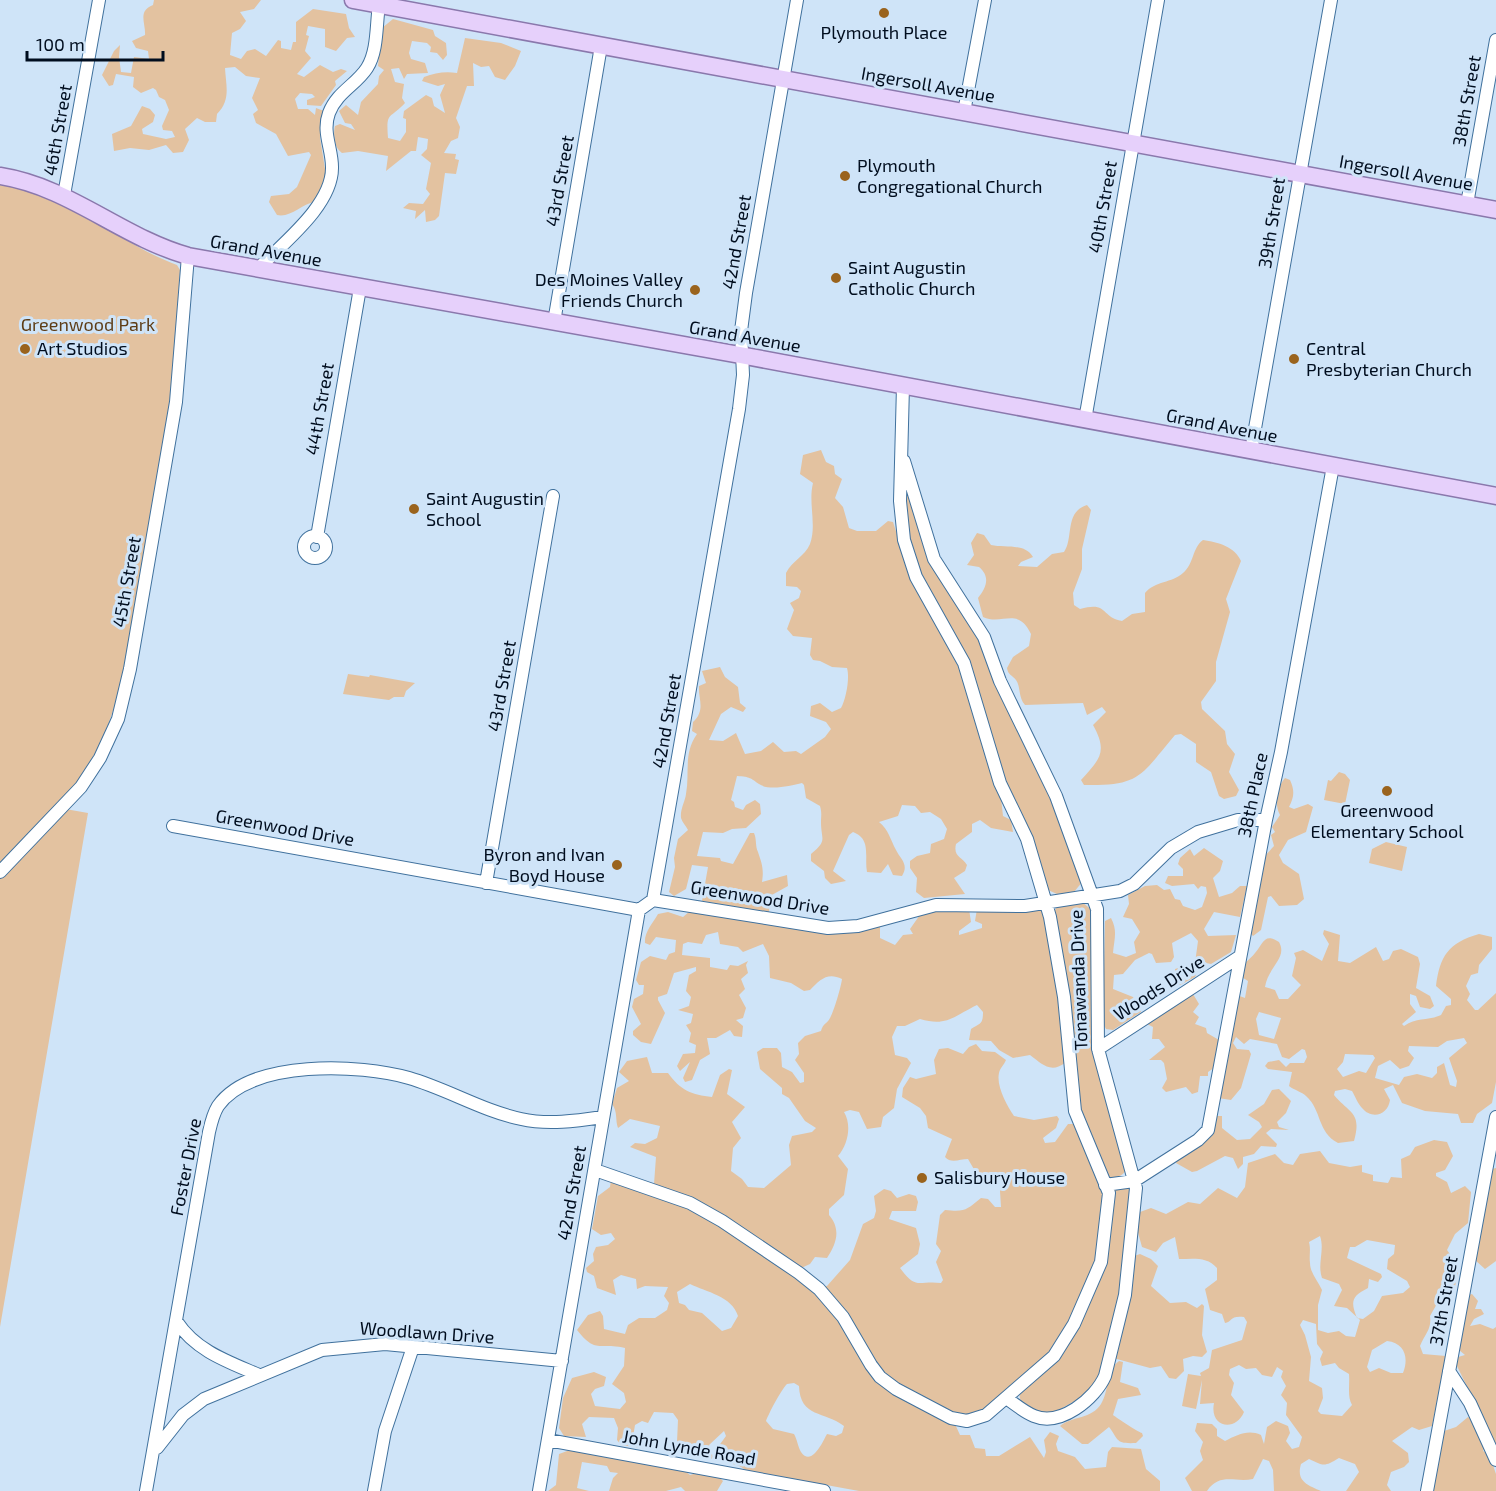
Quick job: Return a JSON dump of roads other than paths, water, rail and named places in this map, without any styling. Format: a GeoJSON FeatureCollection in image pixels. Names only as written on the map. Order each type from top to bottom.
{"type":"FeatureCollection","features":[{"type":"Feature","properties":{"kind":"main road","name":"Ingersoll Avenue"},"geometry":{"type":"LineString","coordinates":[[353,0],[1496,210]]}},
{"type":"Feature","properties":{"kind":"main road","name":"Grand Avenue"},"geometry":{"type":"LineString","coordinates":[[0,176],[25,180],[64,195],[142,238],[188,256],[740,355],[1496,496]]}},
{"type":"Feature","properties":{"kind":"street","name":"46th Street"},"geometry":{"type":"LineString","coordinates":[[64,195],[99,0]]}},
{"type":"Feature","properties":{"kind":"street","name":"42nd Street"},"geometry":{"type":"LineString","coordinates":[[653,900],[740,409],[743,375],[740,355],[746,293],[797,0]]}},
{"type":"Feature","properties":{"kind":"street"},"geometry":{"type":"LineString","coordinates":[[964,112],[985,0]]}},
{"type":"Feature","properties":{"kind":"street","name":"40th Street"},"geometry":{"type":"LineString","coordinates":[[1085,420],[1158,0]]}},
{"type":"Feature","properties":{"kind":"street","name":"39th Street"},"geometry":{"type":"LineString","coordinates":[[1251,451],[1331,0]]}},
{"type":"Feature","properties":{"kind":"street"},"geometry":{"type":"LineString","coordinates":[[258,269],[319,206],[328,191],[332,166],[326,136],[327,118],[340,94],[363,74],[370,63],[379,5]]}},
{"type":"Feature","properties":{"kind":"street","name":"38th Street"},"geometry":{"type":"LineString","coordinates":[[1467,204],[1496,40]]}},
{"type":"Feature","properties":{"kind":"street","name":"43rd Street"},"geometry":{"type":"LineString","coordinates":[[554,322],[601,46]]}},
{"type":"Feature","properties":{"kind":"street","name":"45th Street"},"geometry":{"type":"LineString","coordinates":[[0,872],[81,787],[100,758],[118,719],[130,669],[176,402],[188,256]]}},
{"type":"Feature","properties":{"kind":"street","name":"44th Street"},"geometry":{"type":"LineString","coordinates":[[316,537],[360,288]]}},
{"type":"Feature","properties":{"kind":"street","name":"Tonawanda Drive"},"geometry":{"type":"LineString","coordinates":[[595,1170],[690,1203],[722,1221],[799,1273],[819,1288],[843,1317],[870,1365],[880,1377],[896,1389],[959,1420],[975,1420],[986,1415],[1054,1356],[1074,1324],[1101,1262],[1109,1193],[1075,1111],[1065,997],[1045,902],[1027,839],[1000,783],[964,663],[916,577],[909,559],[901,520],[903,386]]}},
{"type":"Feature","properties":{"kind":"street","name":"Tonawanda Drive"},"geometry":{"type":"LineString","coordinates":[[903,459],[934,559],[984,637],[1000,681],[1056,796],[1092,897],[1097,916],[1098,1049],[1134,1181],[1130,1260],[1125,1295],[1100,1388],[1092,1397],[1060,1416],[1046,1419],[1033,1416],[1006,1398]]}},
{"type":"Feature","properties":{"kind":"street","name":"38th Place"},"geometry":{"type":"LineString","coordinates":[[1134,1181],[1198,1140],[1208,1130],[1239,957],[1280,761],[1333,466]]}},
{"type":"Feature","properties":{"kind":"street","name":"43rd Street"},"geometry":{"type":"LineString","coordinates":[[486,883],[554,496]]}},
{"type":"Feature","properties":{"kind":"street","name":"Greenwood Drive"},"geometry":{"type":"LineString","coordinates":[[653,900],[828,928],[858,926],[936,904],[957,903],[1008,908],[1120,891],[1134,884],[1171,848],[1198,832],[1238,820],[1266,820]]}},
{"type":"Feature","properties":{"kind":"street","name":"Greenwood Drive"},"geometry":{"type":"LineString","coordinates":[[173,826],[639,910]]}},
{"type":"Feature","properties":{"kind":"street"},"geometry":{"type":"LineString","coordinates":[[639,910],[653,900]]}},
{"type":"Feature","properties":{"kind":"street","name":"42nd Street"},"geometry":{"type":"LineString","coordinates":[[538,1491],[639,910]]}},
{"type":"Feature","properties":{"kind":"street","name":"Woods Drive"},"geometry":{"type":"LineString","coordinates":[[1098,1049],[1239,957]]}},
{"type":"Feature","properties":{"kind":"street","name":"Foster Drive"},"geometry":{"type":"LineString","coordinates":[[146,1491],[208,1132],[219,1106],[236,1090],[289,1072],[355,1069],[409,1078],[494,1110],[533,1121],[548,1123],[603,1117]]}},
{"type":"Feature","properties":{"kind":"street","name":"37th Street"},"geometry":{"type":"LineString","coordinates":[[1427,1491],[1493,1152],[1496,1117]]}},
{"type":"Feature","properties":{"kind":"street"},"geometry":{"type":"LineString","coordinates":[[1106,1185],[1134,1181]]}},
{"type":"Feature","properties":{"kind":"street"},"geometry":{"type":"LineString","coordinates":[[177,1322],[186,1335],[201,1347],[259,1375]]}},
{"type":"Feature","properties":{"kind":"street","name":"Woodlawn Drive"},"geometry":{"type":"LineString","coordinates":[[153,1456],[165,1435],[183,1415],[204,1399],[259,1375],[331,1349],[362,1345],[413,1347],[562,1361]]}},
{"type":"Feature","properties":{"kind":"street"},"geometry":{"type":"LineString","coordinates":[[374,1491],[385,1431],[413,1347]]}},
{"type":"Feature","properties":{"kind":"street"},"geometry":{"type":"LineString","coordinates":[[1449,1371],[1470,1403],[1496,1460]]}},
{"type":"Feature","properties":{"kind":"street","name":"John Lynde Road"},"geometry":{"type":"LineString","coordinates":[[548,1440],[824,1491]]}},
{"type":"Feature","properties":{"kind":"place","name":"Plymouth Place"},"geometry":{"type":"Point","coordinates":[884,13]}},
{"type":"Feature","properties":{"kind":"place","name":"Plymouth Congregational Church"},"geometry":{"type":"Point","coordinates":[845,176]}},
{"type":"Feature","properties":{"kind":"place","name":"Saint Augustin Catholic Church"},"geometry":{"type":"Point","coordinates":[836,278]}},
{"type":"Feature","properties":{"kind":"place","name":"Des Moines Valley Friends Church"},"geometry":{"type":"Point","coordinates":[695,290]}},
{"type":"Feature","properties":{"kind":"place","name":"Art Studios"},"geometry":{"type":"Point","coordinates":[25,349]}},
{"type":"Feature","properties":{"kind":"place","name":"Central Presbyterian Church"},"geometry":{"type":"Point","coordinates":[1294,359]}},
{"type":"Feature","properties":{"kind":"place","name":"Saint Augustin School"},"geometry":{"type":"Point","coordinates":[414,509]}},
{"type":"Feature","properties":{"kind":"place","name":"Greenwood Elementary School"},"geometry":{"type":"Point","coordinates":[1387,791]}},
{"type":"Feature","properties":{"kind":"place","name":"Byron and Ivan Boyd House"},"geometry":{"type":"Point","coordinates":[617,865]}},
{"type":"Feature","properties":{"kind":"place","name":"Salisbury House"},"geometry":{"type":"Point","coordinates":[922,1178]}},
{"type":"Feature","properties":{"kind":"park label","name":"Greenwood Park"},"geometry":{"type":"Point","coordinates":[88,325]}}]}
